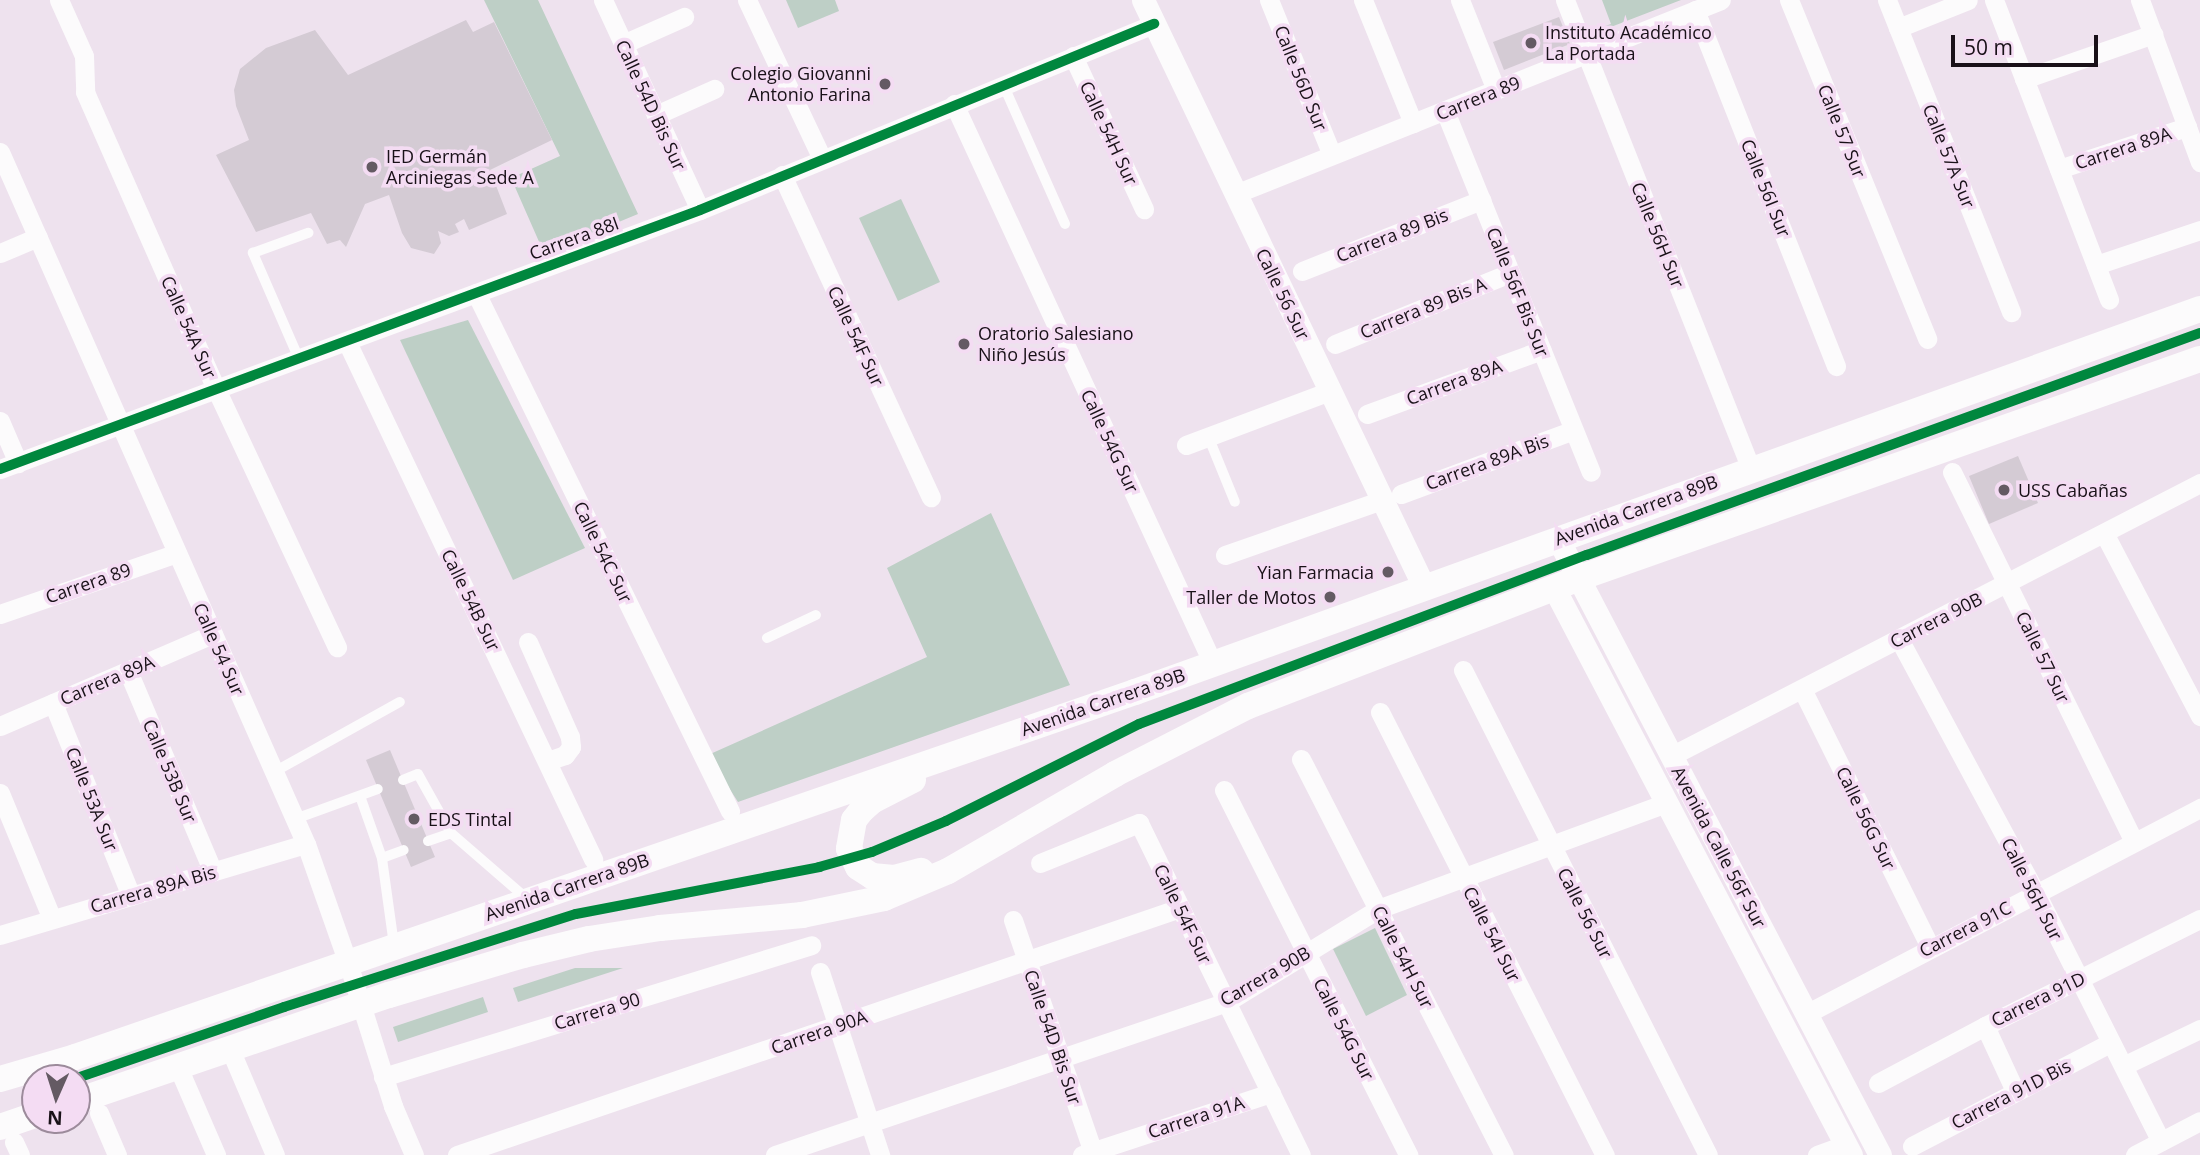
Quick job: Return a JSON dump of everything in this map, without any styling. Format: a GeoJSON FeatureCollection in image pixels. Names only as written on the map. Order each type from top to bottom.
{"type":"FeatureCollection","features":[{"type":"Feature","properties":{"kind":"main road","name":"Avenida Carrera 89B"},"geometry":{"type":"LineString","coordinates":[[0,1079],[75,1057],[1213,664],[2200,309]]}},
{"type":"Feature","properties":{"kind":"main road"},"geometry":{"type":"LineString","coordinates":[[91,1106],[178,1067],[360,1004],[523,954],[589,939],[660,928],[802,915],[860,905],[919,886],[1125,768],[1248,706],[1553,588],[2200,359]]}},
{"type":"Feature","properties":{"kind":"main road"},"geometry":{"type":"LineString","coordinates":[[989,740],[872,801],[854,820],[849,838],[852,858],[872,876],[894,878],[926,869],[1020,829]]}},
{"type":"Feature","properties":{"kind":"street","name":"Calle 54A Sur"},"geometry":{"type":"LineString","coordinates":[[59,0],[84,56],[85,92],[217,391],[337,648]]}},
{"type":"Feature","properties":{"kind":"street","name":"Calle 54D Bis Sur"},"geometry":{"type":"LineString","coordinates":[[603,0],[699,210]]}},
{"type":"Feature","properties":{"kind":"street"},"geometry":{"type":"LineString","coordinates":[[747,0],[822,159]]}},
{"type":"Feature","properties":{"kind":"street","name":"Calle 56 Sur"},"geometry":{"type":"LineString","coordinates":[[1143,0],[1330,391],[1392,497],[1424,587]]}},
{"type":"Feature","properties":{"kind":"street","name":"Calle 56D Sur"},"geometry":{"type":"LineString","coordinates":[[1269,0],[1332,155]]}},
{"type":"Feature","properties":{"kind":"street"},"geometry":{"type":"LineString","coordinates":[[1363,0],[1413,123]]}},
{"type":"Feature","properties":{"kind":"street"},"geometry":{"type":"LineString","coordinates":[[1460,0],[1496,90]]}},
{"type":"Feature","properties":{"kind":"street","name":"Calle 56H Sur"},"geometry":{"type":"LineString","coordinates":[[1565,0],[1751,469]]}},
{"type":"Feature","properties":{"kind":"street","name":"Carrera 89"},"geometry":{"type":"LineString","coordinates":[[1235,194],[1721,0]]}},
{"type":"Feature","properties":{"kind":"street","name":"Calle 57 Sur"},"geometry":{"type":"LineString","coordinates":[[1789,0],[1927,340]]}},
{"type":"Feature","properties":{"kind":"street","name":"Calle 57A Sur"},"geometry":{"type":"LineString","coordinates":[[1887,0],[2011,312]]}},
{"type":"Feature","properties":{"kind":"street"},"geometry":{"type":"LineString","coordinates":[[1898,28],[1968,0]]}},
{"type":"Feature","properties":{"kind":"street"},"geometry":{"type":"LineString","coordinates":[[1994,0],[2109,300]]}},
{"type":"Feature","properties":{"kind":"street"},"geometry":{"type":"LineString","coordinates":[[2140,0],[2200,162]]}},
{"type":"Feature","properties":{"kind":"street","name":"Calle 56I Sur"},"geometry":{"type":"LineString","coordinates":[[1695,10],[1836,366]]}},
{"type":"Feature","properties":{"kind":"street"},"geometry":{"type":"LineString","coordinates":[[623,44],[684,17]]}},
{"type":"Feature","properties":{"kind":"street","name":"Carrera 88I"},"geometry":{"type":"LineString","coordinates":[[9,466],[699,210],[1154,24]]}},
{"type":"Feature","properties":{"kind":"street"},"geometry":{"type":"LineString","coordinates":[[2024,79],[2153,34]]}},
{"type":"Feature","properties":{"kind":"street","name":"Calle 54H Sur"},"geometry":{"type":"LineString","coordinates":[[1073,56],[1144,209]]}},
{"type":"Feature","properties":{"kind":"street"},"geometry":{"type":"LineString","coordinates":[[656,115],[714,89]]}},
{"type":"Feature","properties":{"kind":"street","name":"Calle 54G Sur"},"geometry":{"type":"LineString","coordinates":[[954,104],[1213,664]]}},
{"type":"Feature","properties":{"kind":"street","name":"Calle 56F Bis Sur"},"geometry":{"type":"LineString","coordinates":[[1445,111],[1591,472]]}},
{"type":"Feature","properties":{"kind":"street","name":"Carrera 89A"},"geometry":{"type":"LineString","coordinates":[[2059,169],[2187,127]]}},
{"type":"Feature","properties":{"kind":"street","name":"Calle 54 Sur"},"geometry":{"type":"LineString","coordinates":[[0,152],[306,844],[348,963],[383,1077],[414,1155]]}},
{"type":"Feature","properties":{"kind":"street","name":"Calle 54F Sur"},"geometry":{"type":"LineString","coordinates":[[782,175],[931,497]]}},
{"type":"Feature","properties":{"kind":"street","name":"Carrera 89 Bis"},"geometry":{"type":"LineString","coordinates":[[1302,271],[1481,200]]}},
{"type":"Feature","properties":{"kind":"street"},"geometry":{"type":"LineString","coordinates":[[2096,265],[2200,230]]}},
{"type":"Feature","properties":{"kind":"street"},"geometry":{"type":"LineString","coordinates":[[0,253],[38,237]]}},
{"type":"Feature","properties":{"kind":"street","name":"Carrera 89 Bis A"},"geometry":{"type":"LineString","coordinates":[[1335,344],[1510,273]]}},
{"type":"Feature","properties":{"kind":"street","name":"Calle 54C Sur"},"geometry":{"type":"LineString","coordinates":[[476,293],[730,811]]}},
{"type":"Feature","properties":{"kind":"street","name":"Calle 54B Sur"},"geometry":{"type":"LineString","coordinates":[[347,342],[593,859]]}},
{"type":"Feature","properties":{"kind":"street","name":"Carrera 89A"},"geometry":{"type":"LineString","coordinates":[[1367,414],[1542,350]]}},
{"type":"Feature","properties":{"kind":"street"},"geometry":{"type":"LineString","coordinates":[[1186,445],[1330,391]]}},
{"type":"Feature","properties":{"kind":"street"},"geometry":{"type":"LineString","coordinates":[[0,421],[9,466]]}},
{"type":"Feature","properties":{"kind":"street","name":"Carrera 89A Bis"},"geometry":{"type":"LineString","coordinates":[[1225,555],[1574,430]]}},
{"type":"Feature","properties":{"kind":"street","name":"Calle 57 Sur"},"geometry":{"type":"LineString","coordinates":[[1952,472],[2134,842]]}},
{"type":"Feature","properties":{"kind":"street","name":"Carrera 90B"},"geometry":{"type":"LineString","coordinates":[[1671,756],[2199,486]]}},
{"type":"Feature","properties":{"kind":"street"},"geometry":{"type":"LineString","coordinates":[[2105,533],[2200,716]]}},
{"type":"Feature","properties":{"kind":"street","name":"Avenida Calle 56F Sur"},"geometry":{"type":"LineString","coordinates":[[1558,539],[1880,1155]]}},
{"type":"Feature","properties":{"kind":"street","name":"Carrera 89"},"geometry":{"type":"LineString","coordinates":[[0,614],[177,552]]}},
{"type":"Feature","properties":{"kind":"street","name":"Avenida Calle 56F Sur"},"geometry":{"type":"LineString","coordinates":[[1553,588],[1848,1150]]}},
{"type":"Feature","properties":{"kind":"street","name":"Carrera 89A"},"geometry":{"type":"LineString","coordinates":[[0,726],[213,634]]}},
{"type":"Feature","properties":{"kind":"street","name":"Calle 56H Sur"},"geometry":{"type":"LineString","coordinates":[[1899,639],[2036,893],[2161,1141]]}},
{"type":"Feature","properties":{"kind":"street"},"geometry":{"type":"LineString","coordinates":[[528,642],[572,747],[565,755],[548,761]]}},
{"type":"Feature","properties":{"kind":"street","name":"Calle 56 Sur"},"geometry":{"type":"LineString","coordinates":[[1463,670],[1707,1155]]}},
{"type":"Feature","properties":{"kind":"street","name":"Calle 53B Sur"},"geometry":{"type":"LineString","coordinates":[[128,671],[213,872]]}},
{"type":"Feature","properties":{"kind":"street","name":"Calle 56G Sur"},"geometry":{"type":"LineString","coordinates":[[1802,689],[1930,947]]}},
{"type":"Feature","properties":{"kind":"street","name":"Calle 53A Sur"},"geometry":{"type":"LineString","coordinates":[[53,703],[131,896]]}},
{"type":"Feature","properties":{"kind":"street","name":"Calle 54I Sur"},"geometry":{"type":"LineString","coordinates":[[1380,712],[1605,1155]]}},
{"type":"Feature","properties":{"kind":"street","name":"Calle 54H Sur"},"geometry":{"type":"LineString","coordinates":[[1301,759],[1504,1155]]}},
{"type":"Feature","properties":{"kind":"street","name":"Calle 54G Sur"},"geometry":{"type":"LineString","coordinates":[[1224,790],[1408,1155]]}},
{"type":"Feature","properties":{"kind":"street"},"geometry":{"type":"LineString","coordinates":[[0,793],[52,919]]}},
{"type":"Feature","properties":{"kind":"street","name":"Carrera 90B"},"geometry":{"type":"LineString","coordinates":[[775,1155],[1060,1056],[1227,1002],[1378,909],[1666,803]]}},
{"type":"Feature","properties":{"kind":"street","name":"Carrera 91C"},"geometry":{"type":"LineString","coordinates":[[1806,1014],[2200,808]]}},
{"type":"Feature","properties":{"kind":"street","name":"Calle 54F Sur"},"geometry":{"type":"LineString","coordinates":[[1040,863],[1139,823],[1301,1155]]}},
{"type":"Feature","properties":{"kind":"street","name":"Carrera 89A Bis"},"geometry":{"type":"LineString","coordinates":[[0,934],[306,844]]}},
{"type":"Feature","properties":{"kind":"street","name":"Carrera 90A"},"geometry":{"type":"LineString","coordinates":[[457,1155],[1180,908]]}},
{"type":"Feature","properties":{"kind":"street","name":"Carrera 91D"},"geometry":{"type":"LineString","coordinates":[[1878,1083],[1985,1026],[2200,919]]}},
{"type":"Feature","properties":{"kind":"street","name":"Calle 54D Bis Sur"},"geometry":{"type":"LineString","coordinates":[[1013,920],[1060,1056],[1089,1154]]}},
{"type":"Feature","properties":{"kind":"street","name":"Carrera 90"},"geometry":{"type":"LineString","coordinates":[[383,1077],[811,945]]}},
{"type":"Feature","properties":{"kind":"street"},"geometry":{"type":"LineString","coordinates":[[820,972],[880,1155]]}},
{"type":"Feature","properties":{"kind":"street"},"geometry":{"type":"LineString","coordinates":[[1985,1026],[2015,1091]]}},
{"type":"Feature","properties":{"kind":"street"},"geometry":{"type":"LineString","coordinates":[[2124,1065],[2200,1029]]}},
{"type":"Feature","properties":{"kind":"street","name":"Carrera 91D Bis"},"geometry":{"type":"LineString","coordinates":[[1912,1146],[2110,1043]]}},
{"type":"Feature","properties":{"kind":"street"},"geometry":{"type":"LineString","coordinates":[[230,1049],[275,1155]]}},
{"type":"Feature","properties":{"kind":"street"},"geometry":{"type":"LineString","coordinates":[[178,1067],[216,1155]]}},
{"type":"Feature","properties":{"kind":"street","name":"Carrera 91A"},"geometry":{"type":"LineString","coordinates":[[1089,1154],[1271,1093]]}},
{"type":"Feature","properties":{"kind":"street"},"geometry":{"type":"LineString","coordinates":[[91,1112],[117,1155]]}},
{"type":"Feature","properties":{"kind":"street"},"geometry":{"type":"LineString","coordinates":[[2135,1155],[2200,1121]]}},
{"type":"Feature","properties":{"kind":"street"},"geometry":{"type":"LineString","coordinates":[[1817,1155],[1848,1150]]}},
{"type":"Feature","properties":{"kind":"lane"},"geometry":{"type":"LineString","coordinates":[[1003,84],[1065,224]]}},
{"type":"Feature","properties":{"kind":"lane"},"geometry":{"type":"LineString","coordinates":[[300,360],[253,253],[307,233]]}},
{"type":"Feature","properties":{"kind":"lane"},"geometry":{"type":"LineString","coordinates":[[1208,436],[1235,502]]}},
{"type":"Feature","properties":{"kind":"lane"},"geometry":{"type":"LineString","coordinates":[[767,638],[816,615]]}},
{"type":"Feature","properties":{"kind":"lane"},"geometry":{"type":"LineString","coordinates":[[274,772],[400,702]]}},
{"type":"Feature","properties":{"kind":"lane"},"geometry":{"type":"LineString","coordinates":[[403,780],[418,774],[451,833],[529,900]]}},
{"type":"Feature","properties":{"kind":"lane"},"geometry":{"type":"LineString","coordinates":[[295,819],[378,789]]}},
{"type":"Feature","properties":{"kind":"lane"},"geometry":{"type":"LineString","coordinates":[[360,796],[382,858],[394,947]]}},
{"type":"Feature","properties":{"kind":"lane"},"geometry":{"type":"LineString","coordinates":[[428,841],[451,833]]}},
{"type":"Feature","properties":{"kind":"lane"},"geometry":{"type":"LineString","coordinates":[[382,858],[404,850]]}},
{"type":"Feature","properties":{"kind":"shaded area"},"geometry":{"type":"Polygon","coordinates":[[[484,0],[538,0],[638,214],[544,253],[511,178],[560,156],[484,0]]]}},
{"type":"Feature","properties":{"kind":"shaded area"},"geometry":{"type":"Polygon","coordinates":[[[786,0],[835,0],[839,11],[798,28],[786,0]]]}},
{"type":"Feature","properties":{"kind":"shaded area"},"geometry":{"type":"Polygon","coordinates":[[[1602,0],[1681,0],[1603,30],[1602,27],[1611,24],[1602,0]]]}},
{"type":"Feature","properties":{"kind":"shaded area"},"geometry":{"type":"Polygon","coordinates":[[[901,199],[940,282],[898,301],[859,218],[901,199]]]}},
{"type":"Feature","properties":{"kind":"shaded area"},"geometry":{"type":"Polygon","coordinates":[[[468,320],[585,548],[513,580],[400,340],[468,320]]]}},
{"type":"Feature","properties":{"kind":"shaded area"},"geometry":{"type":"Polygon","coordinates":[[[991,513],[1070,685],[738,802],[708,755],[927,657],[887,568],[991,513]]]}},
{"type":"Feature","properties":{"kind":"shaded area"},"geometry":{"type":"Polygon","coordinates":[[[1375,928],[1407,995],[1366,1016],[1333,949],[1375,928]]]}},
{"type":"Feature","properties":{"kind":"shaded area"},"geometry":{"type":"Polygon","coordinates":[[[575,968],[623,968],[518,1002],[513,988],[575,968]]]}},
{"type":"Feature","properties":{"kind":"shaded area"},"geometry":{"type":"Polygon","coordinates":[[[483,997],[488,1012],[398,1042],[393,1027],[483,997]]]}},
{"type":"Feature","properties":{"kind":"building","name":"Instituto Académico La Portada"},"geometry":{"type":"Polygon","coordinates":[[[1559,17],[1570,44],[1504,70],[1493,42],[1559,17]]]}},
{"type":"Feature","properties":{"kind":"building"},"geometry":{"type":"Polygon","coordinates":[[[466,20],[473,32],[494,22],[552,140],[490,170],[507,214],[469,230],[464,219],[455,224],[459,232],[449,236],[438,231],[441,243],[434,254],[411,248],[402,233],[389,195],[365,204],[346,247],[340,240],[327,244],[311,213],[256,232],[216,155],[249,140],[236,106],[234,90],[240,69],[266,48],[315,30],[348,75],[466,20]]]}},
{"type":"Feature","properties":{"kind":"building","name":"USS Cabañas"},"geometry":{"type":"Polygon","coordinates":[[[2018,456],[2038,503],[1989,524],[1969,476],[2018,456]]]}},
{"type":"Feature","properties":{"kind":"building"},"geometry":{"type":"Polygon","coordinates":[[[390,750],[435,857],[411,867],[366,760],[390,750]]]}},
{"type":"Feature","properties":{"kind":"cycle path"},"geometry":{"type":"LineString","coordinates":[[0,469],[700,210],[1154,24]]}},
{"type":"Feature","properties":{"kind":"cycle path"},"geometry":{"type":"LineString","coordinates":[[91,1073],[284,1007],[576,914],[819,867],[872,852],[946,821],[1139,724],[1587,555],[2200,333]]}},
{"type":"Feature","properties":{"kind":"place","name":"Instituto Académico La Portada"},"geometry":{"type":"Point","coordinates":[1531,43]}},
{"type":"Feature","properties":{"kind":"place","name":"Colegio Giovanni Antonio Farina"},"geometry":{"type":"Point","coordinates":[885,84]}},
{"type":"Feature","properties":{"kind":"place","name":"IED Germán Arciniegas Sede A"},"geometry":{"type":"Point","coordinates":[372,167]}},
{"type":"Feature","properties":{"kind":"place","name":"Oratorio Salesiano Niño Jesús"},"geometry":{"type":"Point","coordinates":[964,344]}},
{"type":"Feature","properties":{"kind":"place","name":"USS Cabañas"},"geometry":{"type":"Point","coordinates":[2004,490]}},
{"type":"Feature","properties":{"kind":"place","name":"Yian Farmacia"},"geometry":{"type":"Point","coordinates":[1388,572]}},
{"type":"Feature","properties":{"kind":"place","name":"Taller de Motos"},"geometry":{"type":"Point","coordinates":[1330,597]}},
{"type":"Feature","properties":{"kind":"place","name":"EDS Tintal"},"geometry":{"type":"Point","coordinates":[414,819]}}]}
